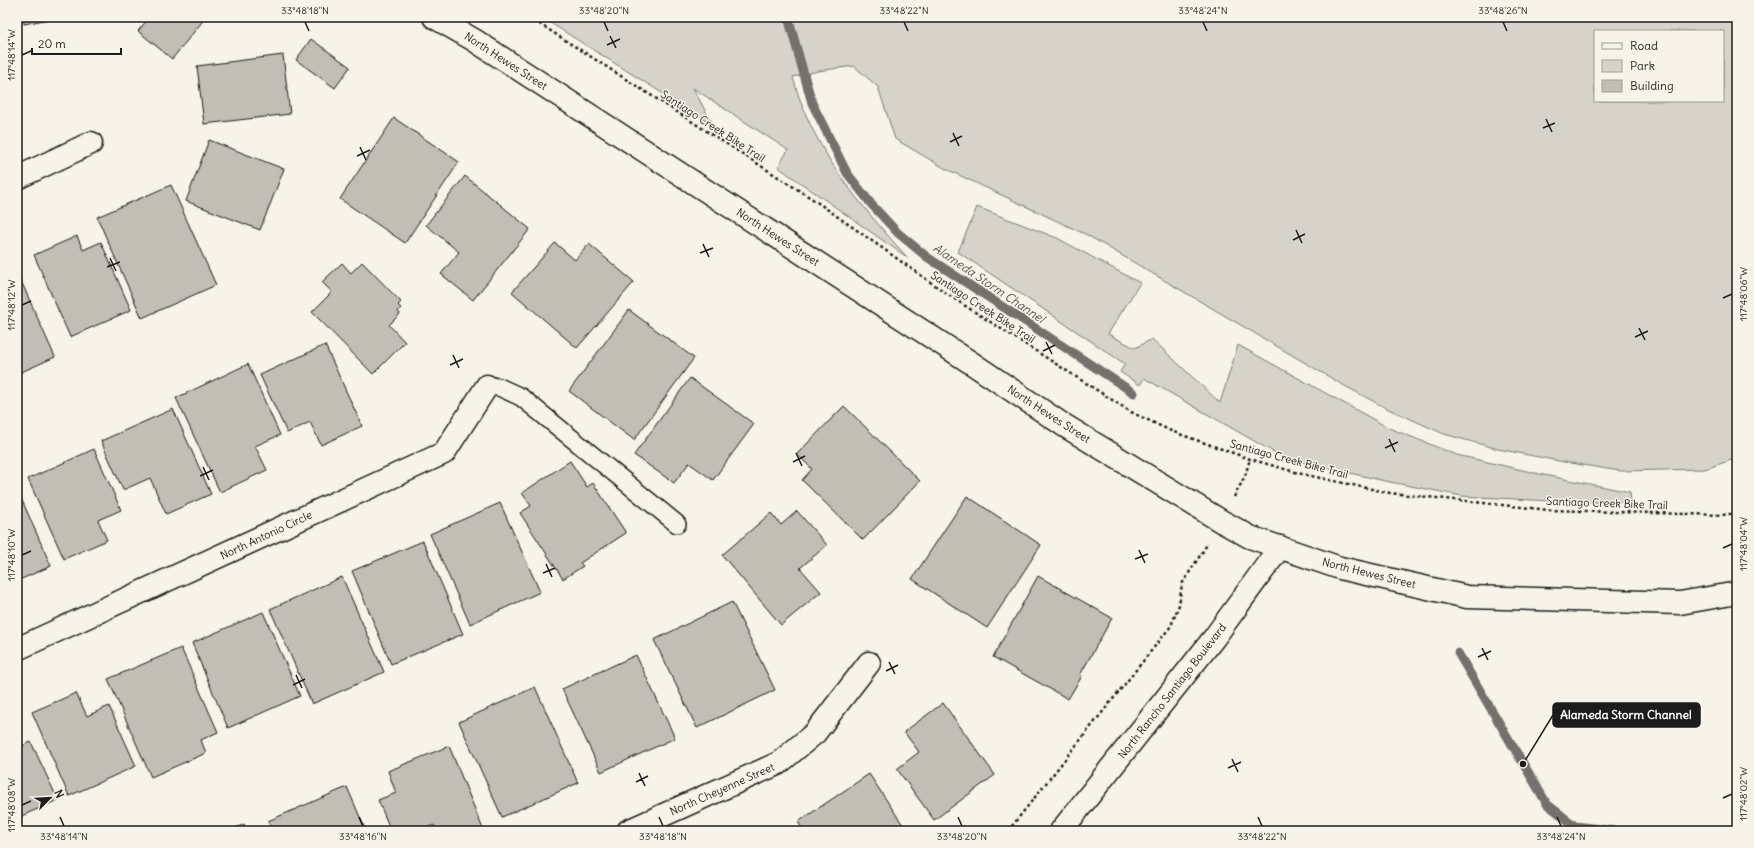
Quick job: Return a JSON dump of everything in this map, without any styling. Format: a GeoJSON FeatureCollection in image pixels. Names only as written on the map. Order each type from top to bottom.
{"type":"FeatureCollection","features":[{"type":"Feature","properties":{"kind":"main road","name":"North Hewes Street"},"geometry":{"type":"LineString","coordinates":[[434,17],[474,40],[940,342],[1062,424],[1221,521],[1250,537],[1340,568],[1466,597],[1680,602],[1737,592]]}},
{"type":"Feature","properties":{"kind":"main road"},"geometry":{"type":"LineString","coordinates":[[17,178],[91,143]]}},
{"type":"Feature","properties":{"kind":"main road","name":"North Antonio Circle"},"geometry":{"type":"LineString","coordinates":[[17,649],[444,453],[486,386]]}},
{"type":"Feature","properties":{"kind":"main road","name":"North Rancho Santiago Boulevard"},"geometry":{"type":"LineString","coordinates":[[1061,831],[1214,638],[1280,547]]}},
{"type":"Feature","properties":{"kind":"main road","name":"North Cheyenne Street"},"geometry":{"type":"LineString","coordinates":[[628,831],[779,763],[815,733],[869,663]]}},
{"type":"Feature","properties":{"kind":"lane"},"geometry":{"type":"LineString","coordinates":[[486,386],[499,387],[521,396],[677,524]]}},
{"type":"Feature","properties":{"kind":"path","name":"Santiago Creek Bike Trail"},"geometry":{"type":"LineString","coordinates":[[529,17],[814,200],[953,298],[1131,412],[1171,431],[1250,459],[1302,474],[1390,493],[1549,510],[1722,515],[1737,513]]}},
{"type":"Feature","properties":{"kind":"path"},"geometry":{"type":"LineString","coordinates":[[1008,831],[1171,626],[1179,605],[1182,584],[1221,521],[1245,476],[1250,459]]}},
{"type":"Feature","properties":{"kind":"green space"},"geometry":{"type":"Polygon","coordinates":[[[541,17],[1737,17],[1737,458],[1705,469],[1620,471],[1498,449],[1444,434],[1384,407],[1343,385],[1087,235],[946,169],[895,139],[878,87],[854,66],[818,71],[793,77],[801,103],[812,128],[839,174],[872,217],[908,258],[778,167],[788,150],[693,88],[713,125],[541,17]]]}},
{"type":"Feature","properties":{"kind":"green space"},"geometry":{"type":"Polygon","coordinates":[[[977,207],[1057,238],[1140,283],[1108,334],[1135,348],[1152,339],[1220,403],[1238,345],[1389,428],[1457,455],[1544,475],[1630,492],[1631,502],[1567,502],[1462,496],[1385,481],[1284,458],[1144,378],[1140,385],[1120,372],[1125,364],[958,252],[977,207]]]}},
{"type":"Feature","properties":{"kind":"building"},"geometry":{"type":"Polygon","coordinates":[[[23,17],[60,17],[24,24],[23,17]]]}},
{"type":"Feature","properties":{"kind":"building"},"geometry":{"type":"Polygon","coordinates":[[[145,17],[206,17],[172,59],[138,31],[148,19],[145,17]]]}},
{"type":"Feature","properties":{"kind":"building"},"geometry":{"type":"Polygon","coordinates":[[[311,39],[350,67],[335,88],[296,60],[311,39]]]}},
{"type":"Feature","properties":{"kind":"building"},"geometry":{"type":"Polygon","coordinates":[[[283,55],[290,114],[204,124],[197,66],[283,55]]]}},
{"type":"Feature","properties":{"kind":"building"},"geometry":{"type":"Polygon","coordinates":[[[394,118],[459,162],[405,243],[340,199],[394,118]]]}},
{"type":"Feature","properties":{"kind":"building"},"geometry":{"type":"Polygon","coordinates":[[[209,140],[284,169],[260,230],[186,201],[209,140]]]}},
{"type":"Feature","properties":{"kind":"building"},"geometry":{"type":"Polygon","coordinates":[[[465,176],[530,229],[473,300],[441,274],[459,252],[426,225],[465,176]]]}},
{"type":"Feature","properties":{"kind":"building"},"geometry":{"type":"Polygon","coordinates":[[[171,185],[216,285],[142,318],[97,217],[171,185]]]}},
{"type":"Feature","properties":{"kind":"building"},"geometry":{"type":"Polygon","coordinates":[[[77,236],[83,250],[101,242],[131,310],[70,337],[34,255],[77,236]]]}},
{"type":"Feature","properties":{"kind":"building"},"geometry":{"type":"Polygon","coordinates":[[[555,243],[575,260],[589,244],[634,282],[577,348],[512,292],[555,243]]]}},
{"type":"Feature","properties":{"kind":"building"},"geometry":{"type":"Polygon","coordinates":[[[362,262],[401,302],[398,305],[401,308],[398,311],[400,314],[389,325],[405,342],[373,374],[312,312],[332,292],[322,282],[342,263],[351,273],[362,262]]]}},
{"type":"Feature","properties":{"kind":"building"},"geometry":{"type":"Polygon","coordinates":[[[17,272],[55,357],[17,374],[17,272]]]}},
{"type":"Feature","properties":{"kind":"building"},"geometry":{"type":"Polygon","coordinates":[[[629,310],[694,358],[634,440],[569,391],[629,310]]]}},
{"type":"Feature","properties":{"kind":"building"},"geometry":{"type":"Polygon","coordinates":[[[325,345],[362,426],[321,445],[310,422],[287,433],[260,375],[325,345]]]}},
{"type":"Feature","properties":{"kind":"building"},"geometry":{"type":"Polygon","coordinates":[[[248,364],[280,435],[255,446],[267,470],[220,492],[176,398],[248,364]]]}},
{"type":"Feature","properties":{"kind":"building"},"geometry":{"type":"Polygon","coordinates":[[[690,378],[754,424],[713,480],[689,463],[674,483],[634,455],[690,378]]]}},
{"type":"Feature","properties":{"kind":"building"},"geometry":{"type":"Polygon","coordinates":[[[844,406],[920,481],[863,540],[802,480],[812,469],[797,454],[844,406]]]}},
{"type":"Feature","properties":{"kind":"building"},"geometry":{"type":"Polygon","coordinates":[[[173,409],[211,494],[166,514],[150,478],[123,490],[101,441],[173,409]]]}},
{"type":"Feature","properties":{"kind":"building"},"geometry":{"type":"Polygon","coordinates":[[[94,449],[121,510],[98,520],[107,540],[64,559],[28,479],[94,449]]]}},
{"type":"Feature","properties":{"kind":"building"},"geometry":{"type":"Polygon","coordinates":[[[570,461],[587,487],[593,483],[626,533],[580,563],[583,566],[563,579],[520,513],[531,506],[522,493],[570,461]]]}},
{"type":"Feature","properties":{"kind":"building"},"geometry":{"type":"Polygon","coordinates":[[[17,489],[51,566],[17,581],[17,489]]]}},
{"type":"Feature","properties":{"kind":"building"},"geometry":{"type":"Polygon","coordinates":[[[967,496],[1041,545],[987,628],[912,579],[967,496]]]}},
{"type":"Feature","properties":{"kind":"building"},"geometry":{"type":"Polygon","coordinates":[[[500,503],[540,592],[470,624],[430,534],[500,503]]]}},
{"type":"Feature","properties":{"kind":"building"},"geometry":{"type":"Polygon","coordinates":[[[797,511],[827,545],[800,568],[821,592],[781,625],[722,555],[771,513],[781,525],[797,511]]]}},
{"type":"Feature","properties":{"kind":"building"},"geometry":{"type":"Polygon","coordinates":[[[423,541],[463,634],[391,664],[352,571],[423,541]]]}},
{"type":"Feature","properties":{"kind":"building"},"geometry":{"type":"Polygon","coordinates":[[[1038,576],[1112,618],[1080,675],[1082,676],[1068,699],[993,657],[1038,576]]]}},
{"type":"Feature","properties":{"kind":"building"},"geometry":{"type":"Polygon","coordinates":[[[342,577],[384,672],[312,704],[270,609],[342,577]]]}},
{"type":"Feature","properties":{"kind":"building"},"geometry":{"type":"Polygon","coordinates":[[[732,602],[775,690],[697,728],[654,640],[732,602]]]}},
{"type":"Feature","properties":{"kind":"building"},"geometry":{"type":"Polygon","coordinates":[[[263,612],[300,696],[228,728],[192,643],[263,612]]]}},
{"type":"Feature","properties":{"kind":"building"},"geometry":{"type":"Polygon","coordinates":[[[181,648],[218,732],[201,740],[206,753],[151,777],[108,679],[181,648]]]}},
{"type":"Feature","properties":{"kind":"building"},"geometry":{"type":"Polygon","coordinates":[[[636,655],[675,738],[601,772],[562,689],[636,655]]]}},
{"type":"Feature","properties":{"kind":"building"},"geometry":{"type":"Polygon","coordinates":[[[535,687],[578,783],[502,817],[459,722],[535,687]]]}},
{"type":"Feature","properties":{"kind":"building"},"geometry":{"type":"Polygon","coordinates":[[[76,693],[87,716],[109,706],[136,766],[69,796],[32,712],[76,693]]]}},
{"type":"Feature","properties":{"kind":"building"},"geometry":{"type":"Polygon","coordinates":[[[943,703],[995,775],[934,820],[897,769],[919,752],[904,732],[943,703]]]}},
{"type":"Feature","properties":{"kind":"building"},"geometry":{"type":"Polygon","coordinates":[[[31,742],[58,800],[17,818],[17,748],[31,742]]]}},
{"type":"Feature","properties":{"kind":"building"},"geometry":{"type":"Polygon","coordinates":[[[449,746],[483,829],[480,831],[436,831],[434,825],[418,831],[391,831],[378,800],[396,793],[388,771],[449,746]]]}},
{"type":"Feature","properties":{"kind":"building"},"geometry":{"type":"Polygon","coordinates":[[[869,774],[907,831],[804,831],[798,822],[869,774]]]}},
{"type":"Feature","properties":{"kind":"building"},"geometry":{"type":"Polygon","coordinates":[[[347,787],[366,831],[273,831],[268,821],[347,787]]]}},
{"type":"Feature","properties":{"kind":"building"},"geometry":{"type":"Polygon","coordinates":[[[244,824],[247,831],[229,831],[244,824]]]}},
{"type":"Feature","properties":{"kind":"waterway","name":"Alameda Storm Channel"},"geometry":{"type":"LineString","coordinates":[[788,17],[812,103],[847,173],[872,205],[898,233],[927,257],[1134,393]]}},
{"type":"Feature","properties":{"kind":"waterway","name":"Alameda Storm Channel"},"geometry":{"type":"LineString","coordinates":[[1458,653],[1547,804],[1575,826],[1616,831]]}},
{"type":"Feature","properties":{"kind":"place","name":"Alameda Storm Channel"},"geometry":{"type":"Point","coordinates":[1523,764]}}]}
